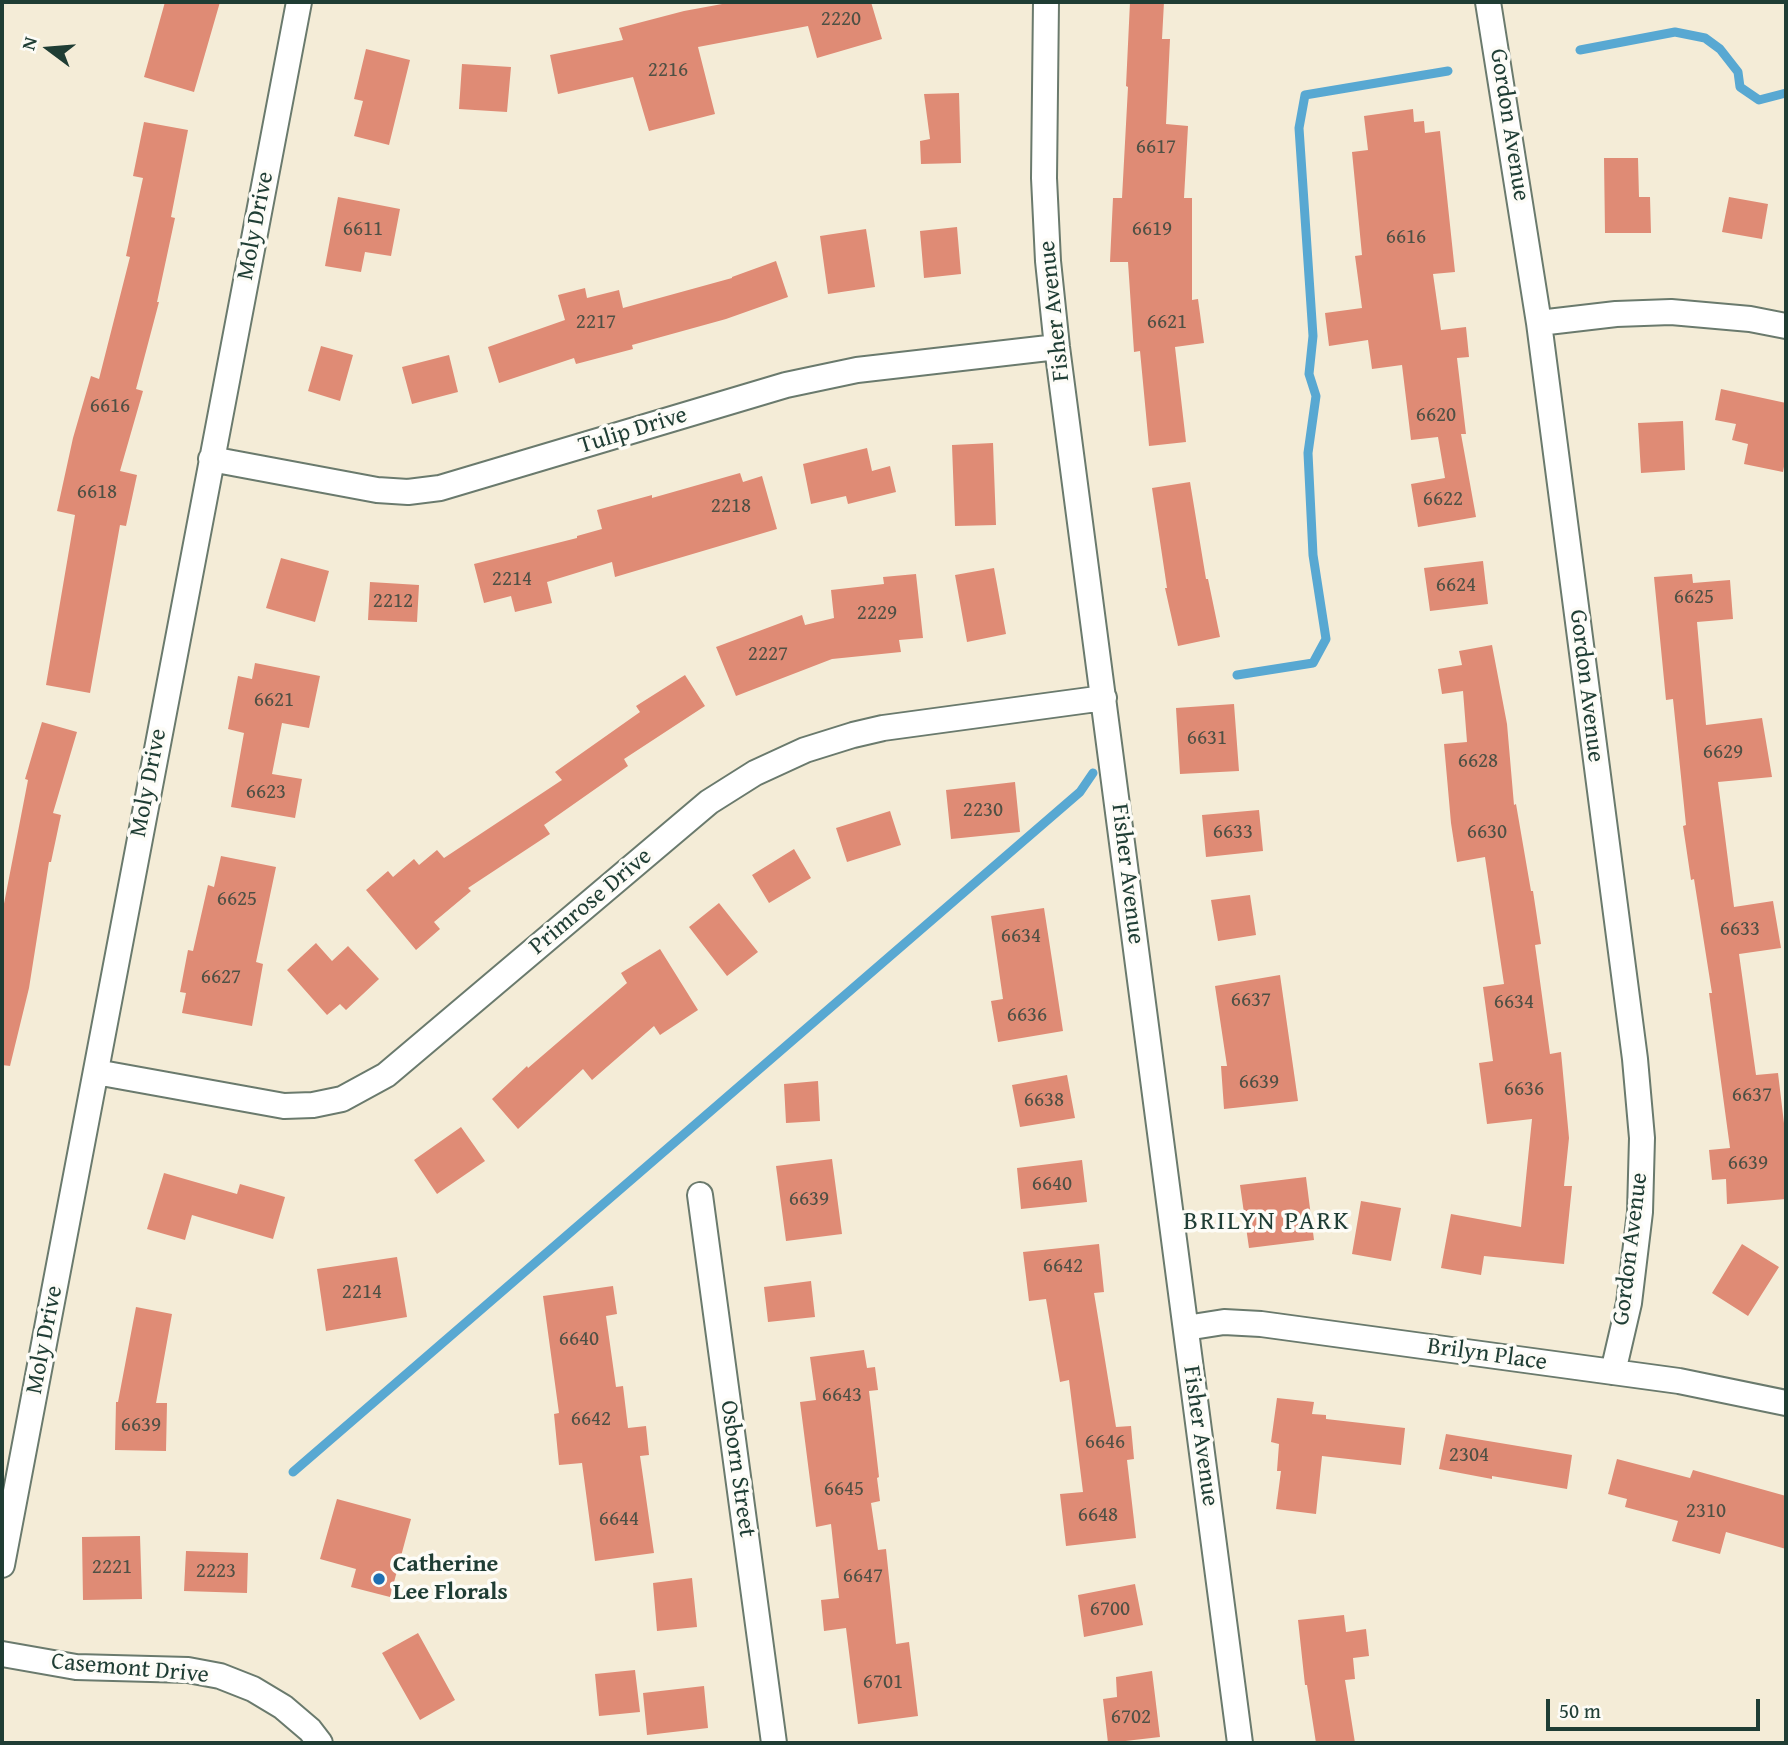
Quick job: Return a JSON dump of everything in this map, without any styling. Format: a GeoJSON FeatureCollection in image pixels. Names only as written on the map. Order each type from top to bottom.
{"type":"FeatureCollection","features":[{"type":"Feature","properties":{"kind":"street","name":"Moly Drive"},"geometry":{"type":"LineString","coordinates":[[2,1565],[299,2]]}},
{"type":"Feature","properties":{"kind":"street","name":"Fisher Avenue"},"geometry":{"type":"LineString","coordinates":[[1046,2],[1044,178],[1048,261],[1057,347],[1240,1743]]}},
{"type":"Feature","properties":{"kind":"street","name":"Gordon Avenue"},"geometry":{"type":"LineString","coordinates":[[1488,2],[1539,323],[1643,1138],[1640,1212],[1634,1264],[1629,1303],[1613,1372]]}},
{"type":"Feature","properties":{"kind":"street"},"geometry":{"type":"LineString","coordinates":[[1539,323],[1616,314],[1671,313],[1750,319],[1786,326]]}},
{"type":"Feature","properties":{"kind":"street","name":"Tulip Drive"},"geometry":{"type":"LineString","coordinates":[[211,459],[377,490],[408,492],[440,488],[786,385],[858,370],[1003,351],[1057,347]]}},
{"type":"Feature","properties":{"kind":"street","name":"Primrose Drive"},"geometry":{"type":"LineString","coordinates":[[96,1072],[284,1106],[313,1105],[342,1099],[386,1075],[709,803],[755,773],[805,750],[863,732],[1104,698]]}},
{"type":"Feature","properties":{"kind":"street","name":"Osborn Street"},"geometry":{"type":"LineString","coordinates":[[700,1195],[774,1743]]}},
{"type":"Feature","properties":{"kind":"street","name":"Brilyn Place"},"geometry":{"type":"LineString","coordinates":[[1186,1328],[1224,1322],[1261,1324],[1679,1381],[1786,1403]]}},
{"type":"Feature","properties":{"kind":"street","name":"Casemont Drive"},"geometry":{"type":"LineString","coordinates":[[2,1654],[76,1667],[188,1670],[220,1676],[253,1689],[283,1707],[310,1730],[320,1743]]}},
{"type":"Feature","properties":{"kind":"building"},"geometry":{"type":"Polygon","coordinates":[[[165,2],[220,2],[194,92],[144,77],[165,2]]]}},
{"type":"Feature","properties":{"kind":"building"},"geometry":{"type":"Polygon","coordinates":[[[733,2],[871,2],[882,39],[817,58],[808,26],[698,47],[715,114],[649,131],[633,77],[558,94],[550,55],[623,40],[619,28],[684,11],[733,2]]]}},
{"type":"Feature","properties":{"kind":"building"},"geometry":{"type":"Polygon","coordinates":[[[1130,2],[1164,2],[1162,39],[1170,39],[1166,124],[1188,126],[1184,198],[1192,198],[1192,300],[1198,299],[1204,343],[1175,347],[1186,442],[1149,446],[1140,351],[1134,352],[1128,262],[1110,262],[1113,198],[1122,198],[1130,2]]]}},
{"type":"Feature","properties":{"kind":"building"},"geometry":{"type":"Polygon","coordinates":[[[366,49],[410,60],[389,145],[354,136],[363,101],[354,99],[366,49]]]}},
{"type":"Feature","properties":{"kind":"building"},"geometry":{"type":"Polygon","coordinates":[[[462,64],[511,67],[507,112],[459,109],[462,64]]]}},
{"type":"Feature","properties":{"kind":"building"},"geometry":{"type":"Polygon","coordinates":[[[959,93],[961,163],[921,164],[920,141],[930,139],[924,94],[959,93]]]}},
{"type":"Feature","properties":{"kind":"building"},"geometry":{"type":"Polygon","coordinates":[[[1413,109],[1414,122],[1424,121],[1425,133],[1440,131],[1455,272],[1433,274],[1441,330],[1466,327],[1469,357],[1457,358],[1466,434],[1461,434],[1476,517],[1418,527],[1411,484],[1445,478],[1438,437],[1411,440],[1402,365],[1372,369],[1368,340],[1329,346],[1325,313],[1362,308],[1355,256],[1362,255],[1352,152],[1368,150],[1364,116],[1413,109]]]}},
{"type":"Feature","properties":{"kind":"building"},"geometry":{"type":"Polygon","coordinates":[[[144,122],[188,130],[171,217],[175,218],[159,302],[136,389],[143,391],[120,471],[137,475],[126,526],[120,525],[90,693],[46,685],[75,515],[57,511],[73,438],[91,376],[99,379],[130,257],[126,256],[143,178],[133,176],[144,122]]]}},
{"type":"Feature","properties":{"kind":"building"},"geometry":{"type":"Polygon","coordinates":[[[1604,158],[1638,158],[1639,197],[1650,197],[1651,233],[1605,233],[1604,158]]]}},
{"type":"Feature","properties":{"kind":"building"},"geometry":{"type":"Polygon","coordinates":[[[338,197],[400,209],[391,256],[365,252],[361,272],[325,266],[338,197]]]}},
{"type":"Feature","properties":{"kind":"building"},"geometry":{"type":"Polygon","coordinates":[[[1729,197],[1768,204],[1762,239],[1722,232],[1729,197]]]}},
{"type":"Feature","properties":{"kind":"building"},"geometry":{"type":"Polygon","coordinates":[[[957,227],[961,274],[924,278],[920,231],[957,227]]]}},
{"type":"Feature","properties":{"kind":"building"},"geometry":{"type":"Polygon","coordinates":[[[866,229],[875,287],[828,294],[820,236],[866,229]]]}},
{"type":"Feature","properties":{"kind":"building"},"geometry":{"type":"Polygon","coordinates":[[[776,261],[788,297],[726,319],[632,345],[633,349],[576,364],[574,358],[499,383],[488,347],[565,320],[558,295],[585,288],[587,298],[619,290],[623,308],[732,278],[776,261]]]}},
{"type":"Feature","properties":{"kind":"building"},"geometry":{"type":"Polygon","coordinates":[[[321,346],[353,355],[340,401],[308,391],[321,346]]]}},
{"type":"Feature","properties":{"kind":"building"},"geometry":{"type":"Polygon","coordinates":[[[449,355],[458,392],[412,404],[402,367],[449,355]]]}},
{"type":"Feature","properties":{"kind":"building"},"geometry":{"type":"Polygon","coordinates":[[[1721,389],[1786,403],[1786,456],[1783,472],[1744,464],[1748,444],[1732,440],[1736,424],[1715,420],[1721,389]]]}},
{"type":"Feature","properties":{"kind":"building"},"geometry":{"type":"Polygon","coordinates":[[[1683,421],[1685,470],[1641,473],[1638,423],[1683,421]]]}},
{"type":"Feature","properties":{"kind":"building"},"geometry":{"type":"Polygon","coordinates":[[[993,443],[996,525],[955,526],[952,445],[993,443]]]}},
{"type":"Feature","properties":{"kind":"building"},"geometry":{"type":"Polygon","coordinates":[[[867,448],[872,471],[890,466],[896,492],[848,504],[846,496],[811,504],[803,464],[867,448]]]}},
{"type":"Feature","properties":{"kind":"building"},"geometry":{"type":"Polygon","coordinates":[[[740,473],[743,482],[762,476],[777,529],[615,577],[612,562],[547,582],[552,603],[515,612],[511,596],[484,603],[474,564],[602,529],[597,510],[652,495],[652,498],[740,473]]]}},
{"type":"Feature","properties":{"kind":"building"},"geometry":{"type":"Polygon","coordinates":[[[1190,482],[1206,579],[1220,637],[1178,646],[1165,588],[1152,488],[1190,482]]]}},
{"type":"Feature","properties":{"kind":"building"},"geometry":{"type":"Polygon","coordinates":[[[281,558],[329,571],[315,622],[266,608],[281,558]]]}},
{"type":"Feature","properties":{"kind":"building"},"geometry":{"type":"Polygon","coordinates":[[[1483,561],[1488,604],[1430,611],[1424,568],[1483,561]]]}},
{"type":"Feature","properties":{"kind":"building"},"geometry":{"type":"Polygon","coordinates":[[[994,568],[1006,634],[967,642],[955,575],[994,568]]]}},
{"type":"Feature","properties":{"kind":"building"},"geometry":{"type":"Polygon","coordinates":[[[916,574],[923,638],[899,640],[901,652],[832,659],[736,696],[716,647],[802,615],[805,625],[834,618],[831,590],[884,584],[883,577],[916,574]]]}},
{"type":"Feature","properties":{"kind":"building"},"geometry":{"type":"Polygon","coordinates":[[[1692,574],[1693,583],[1730,580],[1733,619],[1697,622],[1706,725],[1762,718],[1772,777],[1718,782],[1734,907],[1773,901],[1781,948],[1739,954],[1756,1075],[1778,1073],[1786,1140],[1786,1199],[1727,1204],[1726,1179],[1712,1180],[1709,1150],[1730,1148],[1709,993],[1712,993],[1683,826],[1686,825],[1673,699],[1666,700],[1654,577],[1692,574]]]}},
{"type":"Feature","properties":{"kind":"building"},"geometry":{"type":"Polygon","coordinates":[[[370,582],[419,585],[417,622],[368,620],[370,582]]]}},
{"type":"Feature","properties":{"kind":"building"},"geometry":{"type":"Polygon","coordinates":[[[1492,645],[1507,724],[1514,805],[1516,804],[1533,891],[1541,944],[1535,945],[1550,1054],[1561,1052],[1569,1138],[1564,1186],[1572,1186],[1564,1264],[1484,1256],[1481,1275],[1441,1268],[1451,1214],[1521,1227],[1532,1119],[1487,1124],[1479,1063],[1493,1061],[1483,987],[1504,984],[1485,857],[1457,862],[1444,744],[1467,742],[1463,691],[1442,694],[1438,669],[1462,665],[1459,651],[1492,645]]]}},
{"type":"Feature","properties":{"kind":"building"},"geometry":{"type":"Polygon","coordinates":[[[255,663],[320,676],[309,728],[282,723],[272,774],[302,779],[295,818],[231,807],[244,733],[228,729],[238,676],[252,679],[255,663]]]}},
{"type":"Feature","properties":{"kind":"building"},"geometry":{"type":"Polygon","coordinates":[[[685,675],[705,706],[624,759],[628,766],[544,825],[550,834],[468,888],[471,891],[434,922],[440,929],[416,950],[366,890],[388,871],[393,877],[414,859],[419,865],[437,850],[444,858],[562,780],[555,772],[640,712],[636,706],[685,675]]]}},
{"type":"Feature","properties":{"kind":"building"},"geometry":{"type":"Polygon","coordinates":[[[1234,704],[1239,771],[1180,774],[1176,708],[1234,704]]]}},
{"type":"Feature","properties":{"kind":"building"},"geometry":{"type":"Polygon","coordinates":[[[42,722],[77,732],[53,813],[61,815],[49,862],[29,988],[10,1066],[2,1065],[2,914],[28,780],[25,779],[42,722]]]}},
{"type":"Feature","properties":{"kind":"building"},"geometry":{"type":"Polygon","coordinates":[[[1015,782],[1020,832],[951,839],[946,790],[1015,782]]]}},
{"type":"Feature","properties":{"kind":"building"},"geometry":{"type":"Polygon","coordinates":[[[1259,810],[1263,851],[1206,857],[1202,815],[1259,810]]]}},
{"type":"Feature","properties":{"kind":"building"},"geometry":{"type":"Polygon","coordinates":[[[890,811],[901,845],[847,862],[836,828],[890,811]]]}},
{"type":"Feature","properties":{"kind":"building"},"geometry":{"type":"Polygon","coordinates":[[[794,849],[811,878],[769,903],[752,875],[794,849]]]}},
{"type":"Feature","properties":{"kind":"building"},"geometry":{"type":"Polygon","coordinates":[[[221,856],[276,867],[256,962],[263,964],[252,1026],[182,1013],[186,993],[180,992],[188,950],[193,951],[208,885],[214,887],[221,856]]]}},
{"type":"Feature","properties":{"kind":"building"},"geometry":{"type":"Polygon","coordinates":[[[1250,895],[1256,935],[1218,941],[1211,900],[1250,895]]]}},
{"type":"Feature","properties":{"kind":"building"},"geometry":{"type":"Polygon","coordinates":[[[719,903],[758,952],[727,976],[689,927],[719,903]]]}},
{"type":"Feature","properties":{"kind":"building"},"geometry":{"type":"Polygon","coordinates":[[[1044,908],[1063,1031],[998,1042],[991,1001],[1003,999],[991,916],[1044,908]]]}},
{"type":"Feature","properties":{"kind":"building"},"geometry":{"type":"Polygon","coordinates":[[[316,943],[332,961],[348,946],[379,979],[346,1010],[340,1004],[327,1015],[287,970],[316,943]]]}},
{"type":"Feature","properties":{"kind":"building"},"geometry":{"type":"Polygon","coordinates":[[[660,949],[698,1010],[660,1035],[654,1026],[592,1080],[583,1069],[518,1129],[492,1099],[527,1066],[528,1068],[627,983],[621,973],[660,949]]]}},
{"type":"Feature","properties":{"kind":"building"},"geometry":{"type":"Polygon","coordinates":[[[1280,975],[1298,1101],[1224,1109],[1221,1066],[1227,1066],[1215,986],[1280,975]]]}},
{"type":"Feature","properties":{"kind":"building"},"geometry":{"type":"Polygon","coordinates":[[[1067,1075],[1075,1118],[1020,1127],[1012,1085],[1067,1075]]]}},
{"type":"Feature","properties":{"kind":"building"},"geometry":{"type":"Polygon","coordinates":[[[818,1081],[820,1121],[786,1123],[784,1084],[818,1081]]]}},
{"type":"Feature","properties":{"kind":"building"},"geometry":{"type":"Polygon","coordinates":[[[461,1127],[485,1161],[437,1194],[414,1160],[461,1127]]]}},
{"type":"Feature","properties":{"kind":"building"},"geometry":{"type":"Polygon","coordinates":[[[832,1159],[842,1234],[786,1241],[776,1166],[832,1159]]]}},
{"type":"Feature","properties":{"kind":"building"},"geometry":{"type":"Polygon","coordinates":[[[1082,1160],[1087,1202],[1021,1209],[1017,1168],[1082,1160]]]}},
{"type":"Feature","properties":{"kind":"building"},"geometry":{"type":"Polygon","coordinates":[[[164,1173],[237,1194],[240,1184],[285,1197],[273,1239],[192,1215],[185,1240],[147,1229],[164,1173]]]}},
{"type":"Feature","properties":{"kind":"building"},"geometry":{"type":"Polygon","coordinates":[[[1306,1177],[1314,1240],[1249,1248],[1240,1185],[1306,1177]]]}},
{"type":"Feature","properties":{"kind":"building"},"geometry":{"type":"Polygon","coordinates":[[[1361,1201],[1401,1208],[1391,1261],[1352,1254],[1361,1201]]]}},
{"type":"Feature","properties":{"kind":"building"},"geometry":{"type":"Polygon","coordinates":[[[1099,1244],[1104,1292],[1094,1293],[1116,1427],[1131,1426],[1134,1459],[1127,1460],[1136,1538],[1066,1546],[1060,1494],[1083,1492],[1069,1380],[1060,1382],[1046,1299],[1029,1301],[1023,1252],[1099,1244]]]}},
{"type":"Feature","properties":{"kind":"building"},"geometry":{"type":"Polygon","coordinates":[[[1742,1244],[1779,1267],[1748,1316],[1712,1293],[1742,1244]]]}},
{"type":"Feature","properties":{"kind":"building"},"geometry":{"type":"Polygon","coordinates":[[[397,1257],[407,1317],[326,1331],[317,1269],[397,1257]]]}},
{"type":"Feature","properties":{"kind":"building"},"geometry":{"type":"Polygon","coordinates":[[[811,1281],[815,1317],[768,1322],[764,1287],[811,1281]]]}},
{"type":"Feature","properties":{"kind":"building"},"geometry":{"type":"Polygon","coordinates":[[[613,1286],[617,1314],[606,1316],[616,1387],[623,1386],[628,1428],[646,1426],[649,1455],[640,1456],[654,1553],[595,1561],[582,1463],[559,1465],[554,1414],[559,1413],[543,1296],[613,1286]]]}},
{"type":"Feature","properties":{"kind":"building"},"geometry":{"type":"Polygon","coordinates":[[[136,1307],[172,1314],[156,1403],[167,1403],[166,1451],[115,1450],[116,1402],[136,1307]]]}},
{"type":"Feature","properties":{"kind":"building"},"geometry":{"type":"Polygon","coordinates":[[[864,1350],[867,1368],[875,1367],[878,1390],[869,1391],[880,1501],[871,1503],[878,1550],[886,1549],[896,1644],[909,1642],[918,1716],[858,1724],[846,1628],[824,1631],[821,1600],[839,1598],[831,1524],[816,1527],[800,1402],[816,1400],[810,1357],[864,1350]]]}},
{"type":"Feature","properties":{"kind":"building"},"geometry":{"type":"Polygon","coordinates":[[[1277,1398],[1314,1402],[1312,1414],[1326,1415],[1326,1419],[1405,1428],[1401,1465],[1322,1456],[1316,1514],[1276,1509],[1281,1471],[1277,1471],[1279,1444],[1271,1442],[1277,1398]]]}},
{"type":"Feature","properties":{"kind":"building"},"geometry":{"type":"Polygon","coordinates":[[[1446,1434],[1572,1455],[1567,1489],[1439,1469],[1446,1434]]]}},
{"type":"Feature","properties":{"kind":"building"},"geometry":{"type":"Polygon","coordinates":[[[1617,1459],[1690,1478],[1693,1470],[1786,1496],[1786,1549],[1726,1532],[1720,1554],[1672,1541],[1678,1521],[1625,1507],[1627,1499],[1608,1494],[1617,1459]]]}},
{"type":"Feature","properties":{"kind":"building"},"geometry":{"type":"Polygon","coordinates":[[[337,1499],[411,1519],[390,1597],[351,1587],[356,1569],[320,1559],[337,1499]]]}},
{"type":"Feature","properties":{"kind":"building"},"geometry":{"type":"Polygon","coordinates":[[[140,1536],[142,1599],[83,1600],[82,1537],[140,1536]]]}},
{"type":"Feature","properties":{"kind":"building"},"geometry":{"type":"Polygon","coordinates":[[[186,1551],[248,1553],[247,1593],[184,1591],[186,1551]]]}},
{"type":"Feature","properties":{"kind":"building"},"geometry":{"type":"Polygon","coordinates":[[[692,1578],[697,1627],[657,1631],[653,1583],[692,1578]]]}},
{"type":"Feature","properties":{"kind":"building"},"geometry":{"type":"Polygon","coordinates":[[[1135,1584],[1143,1625],[1084,1637],[1078,1595],[1135,1584]]]}},
{"type":"Feature","properties":{"kind":"building"},"geometry":{"type":"Polygon","coordinates":[[[1344,1615],[1346,1632],[1366,1629],[1369,1656],[1353,1658],[1355,1679],[1345,1680],[1355,1743],[1316,1743],[1305,1685],[1298,1620],[1344,1615]]]}},
{"type":"Feature","properties":{"kind":"building"},"geometry":{"type":"Polygon","coordinates":[[[418,1633],[455,1700],[420,1720],[382,1653],[418,1633]]]}},
{"type":"Feature","properties":{"kind":"building"},"geometry":{"type":"Polygon","coordinates":[[[635,1670],[640,1712],[599,1716],[595,1674],[635,1670]]]}},
{"type":"Feature","properties":{"kind":"building"},"geometry":{"type":"Polygon","coordinates":[[[1152,1671],[1160,1737],[1108,1743],[1103,1699],[1117,1697],[1116,1677],[1152,1671]]]}},
{"type":"Feature","properties":{"kind":"building"},"geometry":{"type":"Polygon","coordinates":[[[704,1686],[708,1728],[647,1735],[643,1693],[704,1686]]]}},
{"type":"Feature","properties":{"kind":"waterway"},"geometry":{"type":"LineString","coordinates":[[1580,50],[1675,32],[1705,38],[1720,49],[1738,72],[1740,87],[1759,100],[1786,93]]}},
{"type":"Feature","properties":{"kind":"waterway"},"geometry":{"type":"LineString","coordinates":[[1237,675],[1313,663],[1326,639],[1313,555],[1308,453],[1316,396],[1309,374],[1313,336],[1299,128],[1305,95],[1448,71]]}},
{"type":"Feature","properties":{"kind":"waterway"},"geometry":{"type":"LineString","coordinates":[[293,1472],[1080,792],[1093,773]]}},
{"type":"Feature","properties":{"kind":"place","name":"Catherine Lee Florals"},"geometry":{"type":"Point","coordinates":[379,1579]}},
{"type":"Feature","properties":{"kind":"district","name":"BRILYN PARK"},"geometry":{"type":"Point","coordinates":[1267,1222]}}]}
